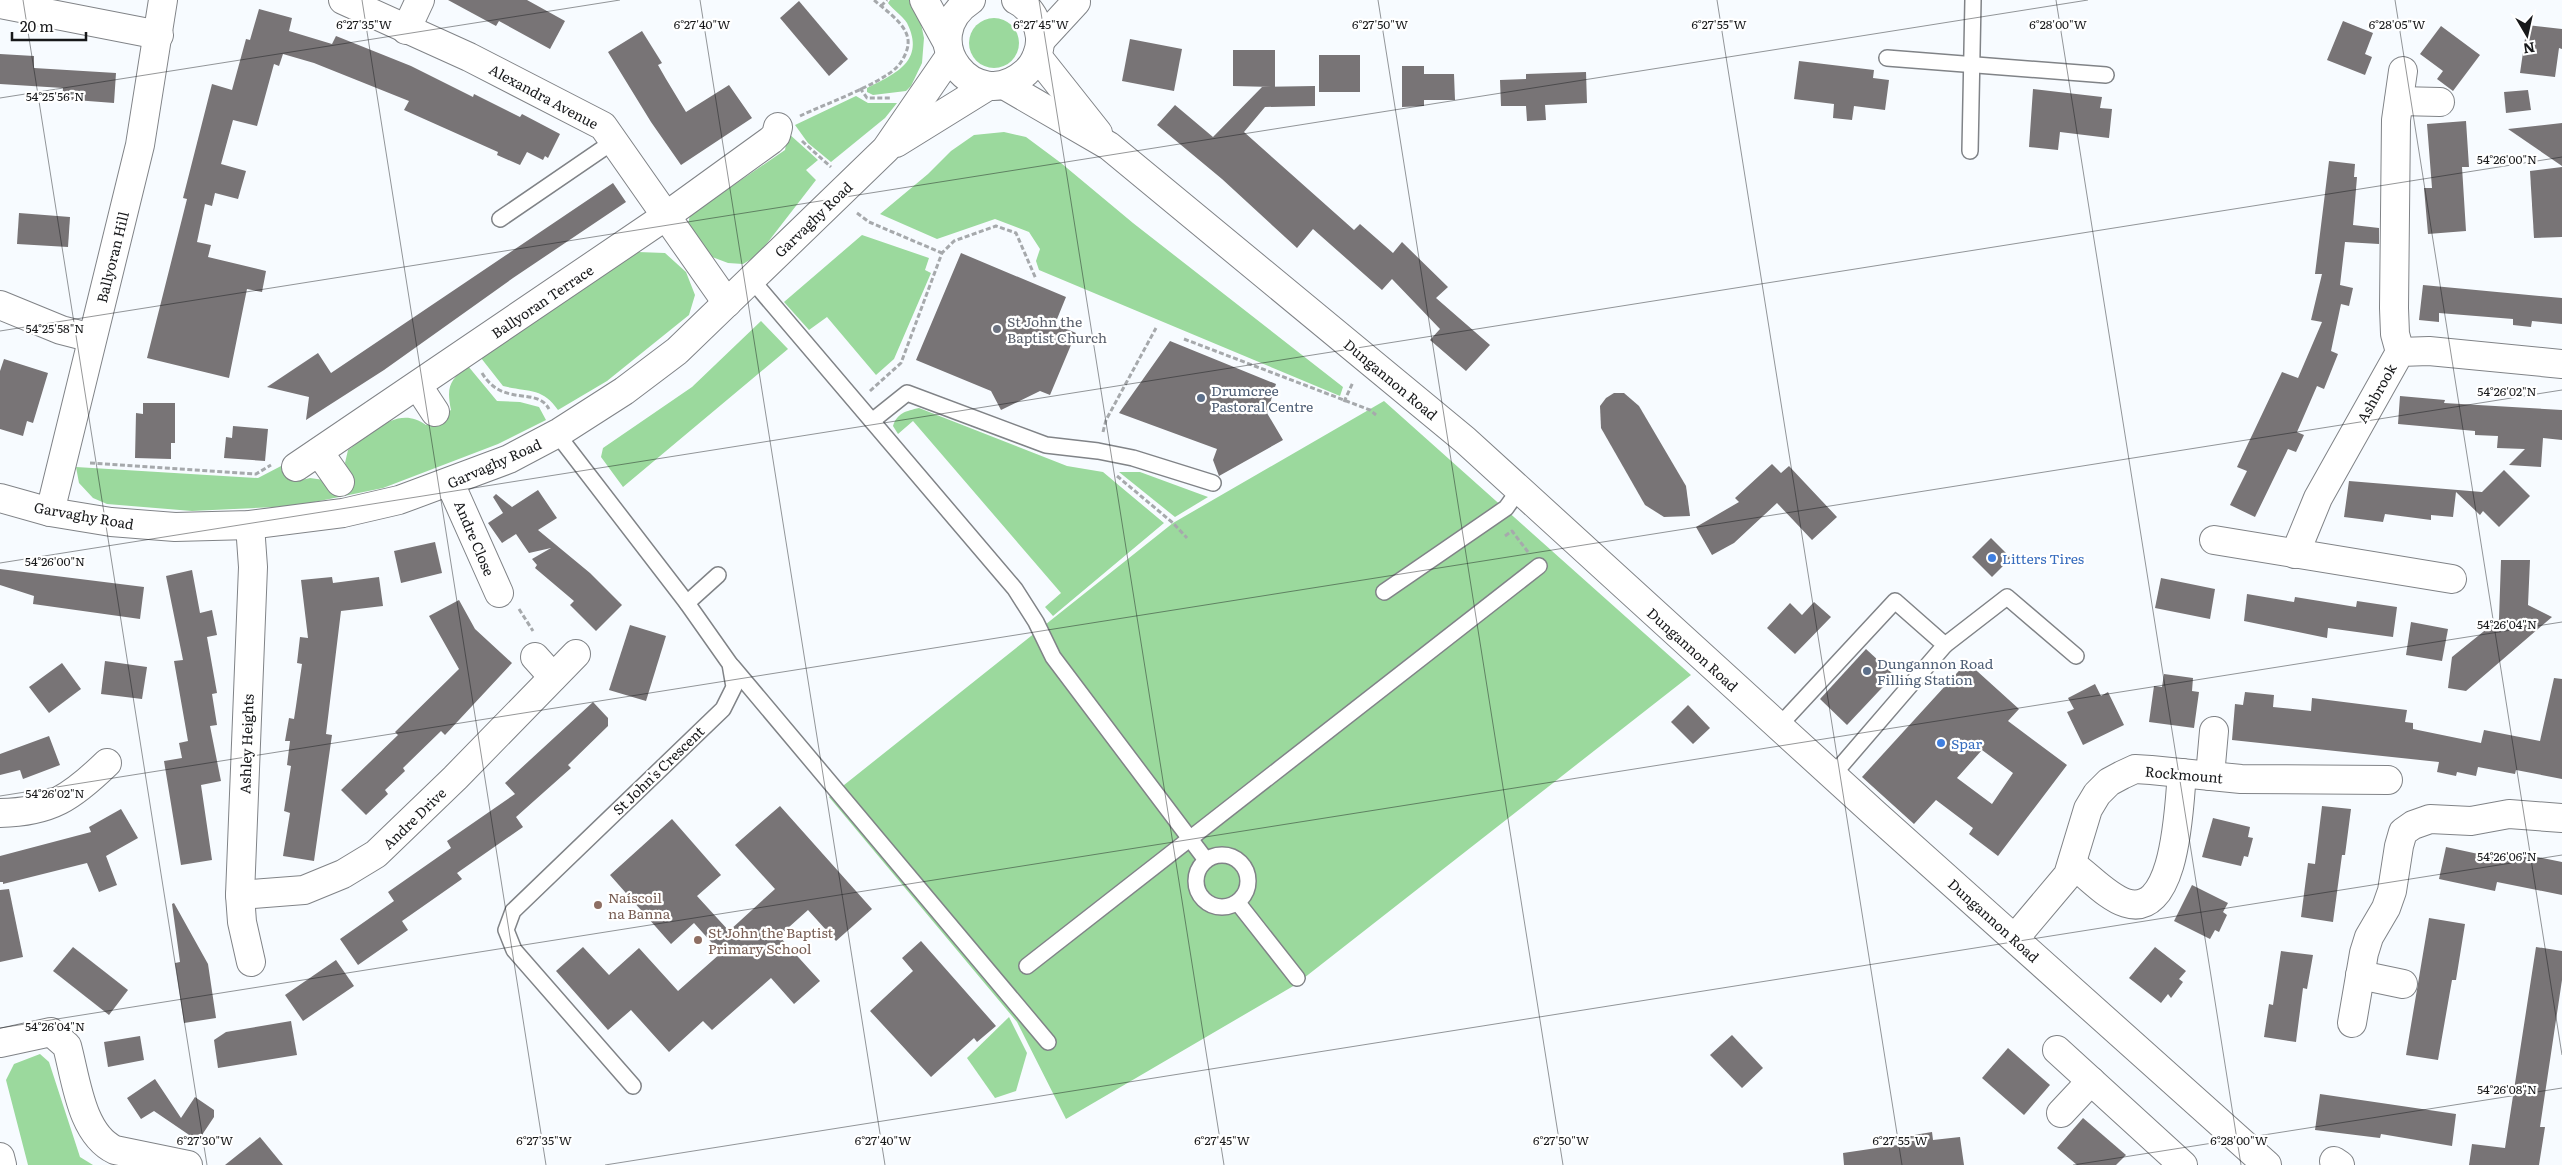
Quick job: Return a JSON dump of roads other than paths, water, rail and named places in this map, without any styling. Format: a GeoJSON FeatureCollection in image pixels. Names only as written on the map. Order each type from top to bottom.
{"type":"FeatureCollection","features":[{"type":"Feature","properties":{"kind":"street","name":"Ballyoran Hill"},"geometry":{"type":"LineString","coordinates":[[50,512],[140,144],[159,35],[163,0]]}},
{"type":"Feature","properties":{"kind":"street","name":"Alexandra Avenue"},"geometry":{"type":"LineString","coordinates":[[343,0],[469,57],[602,126],[727,303]]}},
{"type":"Feature","properties":{"kind":"street"},"geometry":{"type":"LineString","coordinates":[[406,30],[420,0]]}},
{"type":"Feature","properties":{"kind":"street","name":"Dungannon Road"},"geometry":{"type":"LineString","coordinates":[[924,0],[956,67],[964,76],[976,82],[996,85],[1109,146],[1422,404],[2267,1165]]}},
{"type":"Feature","properties":{"kind":"street","name":"Garvaghy Road"},"geometry":{"type":"LineString","coordinates":[[0,498],[50,512],[112,522],[175,527],[250,525],[343,513],[399,500],[509,458],[558,433],[624,390],[677,351],[886,149],[949,49],[949,29],[954,16],[962,6],[971,0]]}},
{"type":"Feature","properties":{"kind":"street"},"geometry":{"type":"LineString","coordinates":[[1016,0],[1031,12],[1038,26],[1039,48]]}},
{"type":"Feature","properties":{"kind":"street","name":"Garvaghy Road"},"geometry":{"type":"LineString","coordinates":[[886,149],[996,85],[1018,79],[1030,69],[1039,48],[1073,1]]}},
{"type":"Feature","properties":{"kind":"street"},"geometry":{"type":"LineString","coordinates":[[0,4],[159,35]]}},
{"type":"Feature","properties":{"kind":"street","name":"Dungannon Road"},"geometry":{"type":"LineString","coordinates":[[1039,48],[1109,146]]}},
{"type":"Feature","properties":{"kind":"street"},"geometry":{"type":"LineString","coordinates":[[2400,352],[2395,334],[2394,308],[2396,120],[2403,71]]}},
{"type":"Feature","properties":{"kind":"street"},"geometry":{"type":"LineString","coordinates":[[2399,101],[2440,102]]}},
{"type":"Feature","properties":{"kind":"street","name":"Ballyoran Terrace"},"geometry":{"type":"LineString","coordinates":[[296,467],[666,216],[771,140],[782,124]]}},
{"type":"Feature","properties":{"kind":"street"},"geometry":{"type":"LineString","coordinates":[[0,305],[61,330],[92,338]]}},
{"type":"Feature","properties":{"kind":"street","name":"Ashbrook"},"geometry":{"type":"LineString","coordinates":[[2295,554],[2318,498],[2400,352],[2428,351],[2562,364]]}},
{"type":"Feature","properties":{"kind":"street"},"geometry":{"type":"LineString","coordinates":[[418,386],[435,412]]}},
{"type":"Feature","properties":{"kind":"street"},"geometry":{"type":"LineString","coordinates":[[319,452],[340,482]]}},
{"type":"Feature","properties":{"kind":"street","name":"Andre Close"},"geometry":{"type":"LineString","coordinates":[[450,482],[499,593]]}},
{"type":"Feature","properties":{"kind":"street","name":"Ashley Heights"},"geometry":{"type":"LineString","coordinates":[[250,525],[253,567],[240,896],[242,922],[251,962]]}},
{"type":"Feature","properties":{"kind":"street"},"geometry":{"type":"LineString","coordinates":[[2214,540],[2452,579]]}},
{"type":"Feature","properties":{"kind":"street","name":"Andre Drive"},"geometry":{"type":"LineString","coordinates":[[240,896],[304,890],[343,874],[376,854],[455,778],[576,654]]}},
{"type":"Feature","properties":{"kind":"street"},"geometry":{"type":"LineString","coordinates":[[535,657],[553,677]]}},
{"type":"Feature","properties":{"kind":"street"},"geometry":{"type":"LineString","coordinates":[[2210,776],[2214,731]]}},
{"type":"Feature","properties":{"kind":"street"},"geometry":{"type":"LineString","coordinates":[[0,813],[27,812],[62,800],[83,786],[107,763]]}},
{"type":"Feature","properties":{"kind":"street","name":"Rockmount"},"geometry":{"type":"LineString","coordinates":[[2015,938],[2068,875],[2073,865],[2088,810],[2097,794],[2109,782],[2135,770],[2241,780],[2388,780]]}},
{"type":"Feature","properties":{"kind":"street"},"geometry":{"type":"LineString","coordinates":[[2073,865],[2128,904],[2146,902],[2156,895],[2164,886],[2171,861],[2182,773]]}},
{"type":"Feature","properties":{"kind":"street"},"geometry":{"type":"LineString","coordinates":[[2352,1023],[2369,936],[2386,908],[2392,891],[2401,839],[2404,832],[2413,824],[2430,820],[2471,821],[2509,814],[2562,818]]}},
{"type":"Feature","properties":{"kind":"street"},"geometry":{"type":"LineString","coordinates":[[2360,975],[2403,984]]}},
{"type":"Feature","properties":{"kind":"street"},"geometry":{"type":"LineString","coordinates":[[0,1043],[51,1032],[67,1046],[88,1124],[106,1145],[115,1150],[188,1165]]}},
{"type":"Feature","properties":{"kind":"street"},"geometry":{"type":"LineString","coordinates":[[2057,1050],[2183,1165]]}},
{"type":"Feature","properties":{"kind":"street"},"geometry":{"type":"LineString","coordinates":[[2061,1113],[2091,1081]]}},
{"type":"Feature","properties":{"kind":"street"},"geometry":{"type":"LineString","coordinates":[[0,1157],[2,1165]]}},
{"type":"Feature","properties":{"kind":"lane"},"geometry":{"type":"LineString","coordinates":[[1970,151],[1973,0]]}},
{"type":"Feature","properties":{"kind":"lane"},"geometry":{"type":"LineString","coordinates":[[1887,58],[2106,75]]}},
{"type":"Feature","properties":{"kind":"lane"},"geometry":{"type":"LineString","coordinates":[[500,219],[614,142]]}},
{"type":"Feature","properties":{"kind":"lane"},"geometry":{"type":"LineString","coordinates":[[751,279],[1015,590],[1036,622],[1053,657],[1206,860]]}},
{"type":"Feature","properties":{"kind":"lane"},"geometry":{"type":"LineString","coordinates":[[872,421],[907,393],[1046,445],[1098,451],[1133,458],[1213,483]]}},
{"type":"Feature","properties":{"kind":"lane","name":"St John's Crescent"},"geometry":{"type":"LineString","coordinates":[[558,433],[687,603],[730,664],[734,687],[722,709],[513,911],[506,930],[514,950],[633,1086]]}},
{"type":"Feature","properties":{"kind":"lane"},"geometry":{"type":"LineString","coordinates":[[1384,592],[1506,508],[1519,490]]}},
{"type":"Feature","properties":{"kind":"lane"},"geometry":{"type":"LineString","coordinates":[[1027,966],[1539,566]]}},
{"type":"Feature","properties":{"kind":"lane"},"geometry":{"type":"LineString","coordinates":[[687,603],[718,574]]}},
{"type":"Feature","properties":{"kind":"lane"},"geometry":{"type":"LineString","coordinates":[[1833,776],[1945,646],[2007,597],[2076,656]]}},
{"type":"Feature","properties":{"kind":"lane"},"geometry":{"type":"LineString","coordinates":[[1779,726],[1895,601],[1945,646]]}},
{"type":"Feature","properties":{"kind":"lane"},"geometry":{"type":"LineString","coordinates":[[730,664],[1048,1042]]}},
{"type":"Feature","properties":{"kind":"lane"},"geometry":{"type":"LineString","coordinates":[[1222,855],[1238,860],[1244,866],[1248,873],[1248,890],[1238,903],[1220,908],[1204,901],[1196,885],[1196,875],[1206,860],[1222,855]]}},
{"type":"Feature","properties":{"kind":"lane"},"geometry":{"type":"LineString","coordinates":[[1238,903],[1297,978]]}},
{"type":"Feature","properties":{"kind":"place","name":"St John the Baptist Church"},"geometry":{"type":"Point","coordinates":[997,329]}},
{"type":"Feature","properties":{"kind":"place","name":"Drumcree Pastoral Centre"},"geometry":{"type":"Point","coordinates":[1201,398]}},
{"type":"Feature","properties":{"kind":"place","name":"Litters Tires"},"geometry":{"type":"Point","coordinates":[1992,558]}},
{"type":"Feature","properties":{"kind":"place","name":"Dungannon Road Filling Station"},"geometry":{"type":"Point","coordinates":[1867,671]}},
{"type":"Feature","properties":{"kind":"place","name":"Spar"},"geometry":{"type":"Point","coordinates":[1941,743]}},
{"type":"Feature","properties":{"kind":"place","name":"Naíscoil na Banna"},"geometry":{"type":"Point","coordinates":[598,905]}},
{"type":"Feature","properties":{"kind":"place","name":"St John the Baptist Primary School"},"geometry":{"type":"Point","coordinates":[698,940]}}]}
